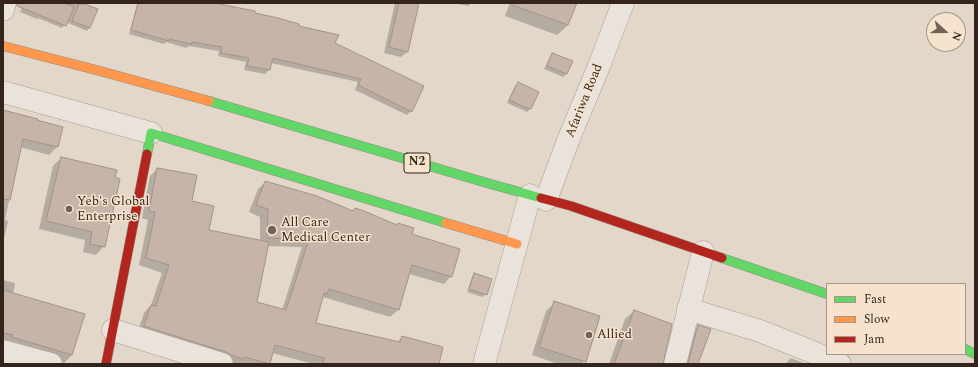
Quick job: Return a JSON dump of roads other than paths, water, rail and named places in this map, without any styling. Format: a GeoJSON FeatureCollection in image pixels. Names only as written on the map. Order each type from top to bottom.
{"type":"FeatureCollection","features":[{"type":"Feature","properties":{"kind":"main road","name":"N2"},"geometry":{"type":"LineString","coordinates":[[3,46],[208,101],[571,206],[826,294]]}},
{"type":"Feature","properties":{"kind":"main road"},"geometry":{"type":"LineString","coordinates":[[106,364],[151,133],[517,244]]}},
{"type":"Feature","properties":{"kind":"main road"},"geometry":{"type":"LineString","coordinates":[[966,350],[975,354]]}},
{"type":"Feature","properties":{"kind":"street"},"geometry":{"type":"LineString","coordinates":[[3,10],[5,3]]}},
{"type":"Feature","properties":{"kind":"street","name":"Afariwa Road"},"geometry":{"type":"LineString","coordinates":[[484,364],[517,244],[538,197],[569,138],[623,3]]}},
{"type":"Feature","properties":{"kind":"street"},"geometry":{"type":"LineString","coordinates":[[3,92],[151,133]]}},
{"type":"Feature","properties":{"kind":"street"},"geometry":{"type":"LineString","coordinates":[[675,364],[703,252]]}},
{"type":"Feature","properties":{"kind":"street"},"geometry":{"type":"LineString","coordinates":[[688,309],[760,331],[840,364]]}},
{"type":"Feature","properties":{"kind":"street"},"geometry":{"type":"LineString","coordinates":[[113,330],[222,364]]}},
{"type":"Feature","properties":{"kind":"street"},"geometry":{"type":"LineString","coordinates":[[3,351],[51,364]]}},
{"type":"Feature","properties":{"kind":"place","name":"Yeb's Global Enterprise"},"geometry":{"type":"Point","coordinates":[69,209]}},
{"type":"Feature","properties":{"kind":"place","name":"All Care Medical Center"},"geometry":{"type":"Point","coordinates":[272,230]}},
{"type":"Feature","properties":{"kind":"place","name":"Allied"},"geometry":{"type":"Point","coordinates":[589,335]}}]}
